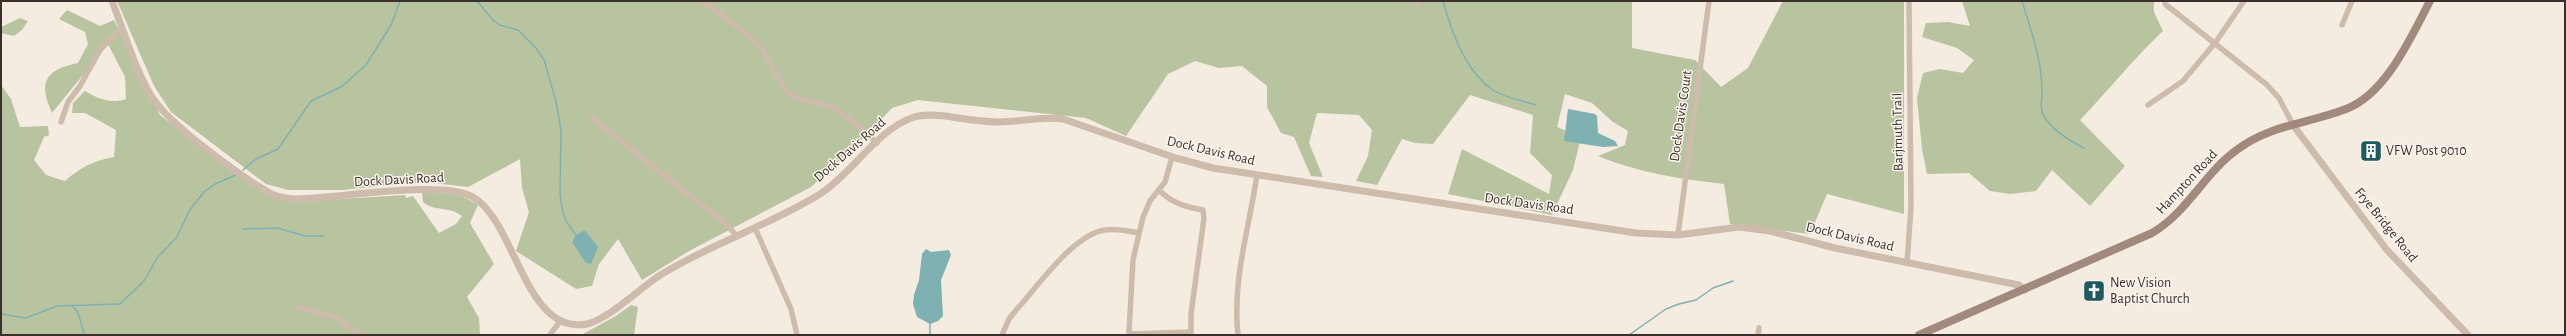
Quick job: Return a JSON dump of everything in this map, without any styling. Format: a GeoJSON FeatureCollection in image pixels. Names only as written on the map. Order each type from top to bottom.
{"type":"FeatureCollection","features":[{"type":"Feature","properties":{"kind":"main road","name":"Hampton Road"},"geometry":{"type":"LineString","coordinates":[[1919,335],[2024,290],[2161,228],[2183,209],[2237,149],[2262,135],[2293,124],[2346,109],[2371,94],[2387,74],[2430,1]]}},
{"type":"Feature","properties":{"kind":"street","name":"Dock Davis Road"},"geometry":{"type":"LineString","coordinates":[[112,1],[147,89],[160,107],[171,119],[256,184],[276,196],[293,199],[439,189],[468,194],[482,203],[493,215],[528,287],[541,305],[561,320],[579,325],[598,320],[661,274],[755,228],[828,189],[895,126],[922,115],[997,122],[1055,118],[1078,123],[1172,157],[1213,168],[1636,233],[1678,235],[1739,227],[1770,231],[1907,263],[2019,285],[2024,290]]}},
{"type":"Feature","properties":{"kind":"street"},"geometry":{"type":"LineString","coordinates":[[701,1],[737,26],[762,49],[786,91],[797,98],[832,107],[856,124],[877,143]]}},
{"type":"Feature","properties":{"kind":"street","name":"Dock Davis Court"},"geometry":{"type":"LineString","coordinates":[[1678,235],[1709,1]]}},
{"type":"Feature","properties":{"kind":"street","name":"Barjmuth Trail"},"geometry":{"type":"LineString","coordinates":[[1907,263],[1911,207],[1909,1]]}},
{"type":"Feature","properties":{"kind":"street"},"geometry":{"type":"LineString","coordinates":[[2148,105],[2183,81],[2215,44],[2244,1]]}},
{"type":"Feature","properties":{"kind":"street"},"geometry":{"type":"LineString","coordinates":[[2342,25],[2352,1]]}},
{"type":"Feature","properties":{"kind":"street"},"geometry":{"type":"LineString","coordinates":[[2165,4],[2266,84],[2279,98],[2293,124]]}},
{"type":"Feature","properties":{"kind":"street"},"geometry":{"type":"LineString","coordinates":[[61,122],[68,102],[80,86],[100,50],[122,26]]}},
{"type":"Feature","properties":{"kind":"street"},"geometry":{"type":"LineString","coordinates":[[592,118],[727,225],[738,236]]}},
{"type":"Feature","properties":{"kind":"street","name":"Frye Bridge Road"},"geometry":{"type":"LineString","coordinates":[[2293,124],[2387,250],[2468,335]]}},
{"type":"Feature","properties":{"kind":"street"},"geometry":{"type":"LineString","coordinates":[[1160,191],[1167,198],[1179,204],[1203,210],[1204,218],[1197,264],[1191,334],[1131,334],[1129,332],[1133,260],[1139,233],[1150,201],[1160,191],[1172,157]]}},
{"type":"Feature","properties":{"kind":"street"},"geometry":{"type":"LineString","coordinates":[[1238,335],[1236,311],[1239,266],[1257,175]]}},
{"type":"Feature","properties":{"kind":"street"},"geometry":{"type":"LineString","coordinates":[[755,228],[791,309],[797,335]]}},
{"type":"Feature","properties":{"kind":"street"},"geometry":{"type":"LineString","coordinates":[[1002,335],[1009,319],[1017,309],[1075,245],[1087,237],[1106,230],[1139,233]]}},
{"type":"Feature","properties":{"kind":"street"},"geometry":{"type":"LineString","coordinates":[[298,307],[338,318],[360,335]]}},
{"type":"Feature","properties":{"kind":"street"},"geometry":{"type":"LineString","coordinates":[[550,335],[561,320]]}},
{"type":"Feature","properties":{"kind":"street"},"geometry":{"type":"LineString","coordinates":[[1758,335],[1759,328]]}},
{"type":"Feature","properties":{"kind":"green space"},"geometry":{"type":"Polygon","coordinates":[[[117,1],[1632,1],[1632,48],[1695,60],[1721,87],[1748,68],[1783,1],[1904,1],[1904,214],[1827,194],[1810,234],[1730,224],[1724,184],[1644,171],[1598,156],[1625,145],[1628,131],[1613,122],[1592,103],[1565,94],[1557,127],[1581,137],[1573,170],[1552,215],[1448,194],[1462,149],[1549,194],[1552,175],[1530,153],[1533,115],[1470,95],[1433,144],[1415,143],[1402,139],[1377,185],[1356,181],[1368,156],[1372,130],[1359,115],[1317,113],[1309,143],[1323,177],[1311,176],[1294,137],[1281,133],[1267,107],[1267,86],[1242,66],[1219,68],[1195,61],[1168,74],[1126,136],[1086,118],[918,100],[892,108],[858,144],[811,187],[689,251],[642,280],[618,239],[599,264],[592,286],[576,289],[516,251],[529,212],[522,188],[520,159],[468,187],[424,182],[341,190],[288,190],[266,184],[171,112],[154,86],[117,1]]]}},
{"type":"Feature","properties":{"kind":"green space"},"geometry":{"type":"Polygon","coordinates":[[[1962,1],[2154,1],[2154,12],[2163,31],[2080,120],[2125,166],[2090,206],[2052,170],[2036,191],[2010,194],[1990,191],[1969,173],[1927,174],[1922,149],[1917,98],[1923,73],[1940,69],[1963,73],[1974,60],[1957,48],[1922,37],[1926,23],[1948,22],[1970,26],[1962,1]]]}},
{"type":"Feature","properties":{"kind":"green space"},"geometry":{"type":"Polygon","coordinates":[[[67,10],[100,26],[114,20],[160,115],[218,160],[291,202],[405,195],[406,198],[413,196],[439,233],[456,224],[462,216],[453,211],[428,205],[423,202],[422,193],[444,193],[458,195],[478,205],[470,223],[494,264],[467,297],[479,318],[480,335],[1,335],[1,85],[11,99],[20,127],[48,126],[49,135],[44,137],[34,160],[46,175],[65,181],[88,165],[100,160],[114,157],[116,130],[85,113],[72,113],[73,103],[85,91],[110,101],[126,99],[125,77],[108,44],[52,113],[46,93],[45,85],[47,79],[58,69],[78,63],[88,44],[85,32],[59,19],[67,10]]]}},
{"type":"Feature","properties":{"kind":"green space"},"geometry":{"type":"Polygon","coordinates":[[[20,18],[28,21],[22,30],[14,36],[1,33],[1,27],[20,18]]]}},
{"type":"Feature","properties":{"kind":"green space"},"geometry":{"type":"Polygon","coordinates":[[[631,305],[638,307],[634,335],[581,335],[616,316],[631,305]]]}},
{"type":"Feature","properties":{"kind":"water"},"geometry":{"type":"Polygon","coordinates":[[[1568,109],[1595,114],[1597,116],[1598,133],[1615,141],[1618,146],[1603,147],[1564,141],[1568,109]]]}},
{"type":"Feature","properties":{"kind":"water"},"geometry":{"type":"Polygon","coordinates":[[[585,230],[598,247],[591,264],[586,263],[572,242],[576,235],[585,230]]]}},
{"type":"Feature","properties":{"kind":"water"},"geometry":{"type":"Polygon","coordinates":[[[926,249],[931,252],[949,250],[951,255],[941,280],[943,316],[938,321],[930,324],[917,317],[913,304],[914,295],[919,280],[922,254],[926,249]]]}},
{"type":"Feature","properties":{"kind":"waterway"},"geometry":{"type":"LineString","coordinates":[[243,170],[256,159],[278,149],[311,101],[341,87],[366,65],[391,25],[400,1]]}},
{"type":"Feature","properties":{"kind":"waterway"},"geometry":{"type":"LineString","coordinates":[[477,1],[493,20],[500,25],[518,30],[536,48],[544,60],[556,101],[561,130],[560,194],[562,209],[566,221],[577,237]]}},
{"type":"Feature","properties":{"kind":"waterway"},"geometry":{"type":"LineString","coordinates":[[1443,1],[1455,38],[1467,62],[1483,82],[1493,90],[1504,95],[1536,105]]}},
{"type":"Feature","properties":{"kind":"waterway"},"geometry":{"type":"LineString","coordinates":[[2022,1],[2040,68],[2042,79],[2041,109],[2043,115],[2058,131],[2068,139],[2084,148]]}},
{"type":"Feature","properties":{"kind":"waterway"},"geometry":{"type":"LineString","coordinates":[[1,314],[26,318],[57,306],[120,304],[144,281],[157,258],[177,237],[189,211],[204,192],[215,184],[236,175]]}},
{"type":"Feature","properties":{"kind":"waterway"},"geometry":{"type":"LineString","coordinates":[[243,229],[277,228],[305,236],[323,236]]}},
{"type":"Feature","properties":{"kind":"waterway"},"geometry":{"type":"LineString","coordinates":[[1629,335],[1666,309],[1696,300],[1713,288],[1733,281]]}},
{"type":"Feature","properties":{"kind":"waterway"},"geometry":{"type":"LineString","coordinates":[[73,307],[78,312],[85,335]]}},
{"type":"Feature","properties":{"kind":"waterway"},"geometry":{"type":"LineString","coordinates":[[930,322],[930,335]]}},
{"type":"Feature","properties":{"kind":"place","name":"VFW Post 9010"},"geometry":{"type":"Point","coordinates":[2371,151]}},
{"type":"Feature","properties":{"kind":"place","name":"New Vision Baptist Church"},"geometry":{"type":"Point","coordinates":[2094,291]}}]}
